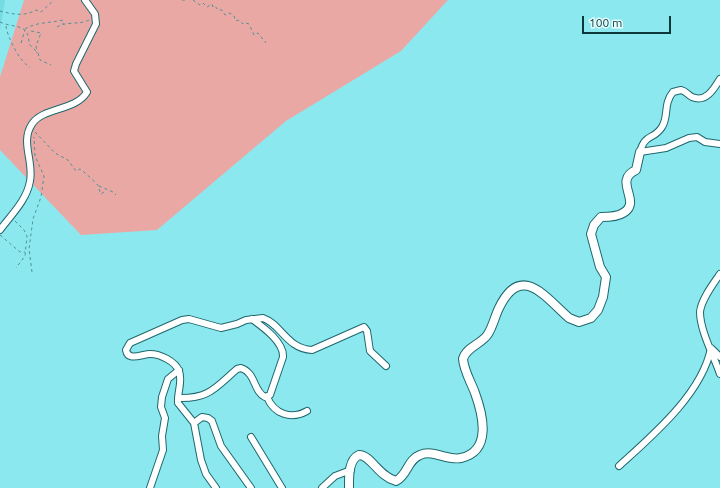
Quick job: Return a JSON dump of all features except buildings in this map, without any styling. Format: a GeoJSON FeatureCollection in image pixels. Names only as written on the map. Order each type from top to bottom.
{"type":"FeatureCollection","features":[{"type":"Feature","properties":{"kind":"street"},"geometry":{"type":"LineString","coordinates":[[0,230],[25,196],[30,181],[27,142],[37,118],[65,107],[79,100],[86,94],[86,88],[76,76],[74,67],[94,31],[96,17],[85,0]]}},
{"type":"Feature","properties":{"kind":"street"},"geometry":{"type":"LineString","coordinates":[[349,488],[354,458],[359,455],[364,456],[383,475],[396,481],[404,476],[410,463],[419,455],[428,452],[450,458],[459,458],[472,453],[479,447],[483,440],[483,430],[477,400],[463,364],[464,354],[485,339],[499,307],[514,287],[520,285],[534,287],[572,320],[579,322],[588,320],[594,316],[603,297],[606,280],[592,238],[592,228],[601,217],[622,214],[627,209],[630,199],[626,181],[630,173],[636,170],[640,152],[646,139],[656,134],[662,127],[665,118],[666,106],[673,92],[681,90],[693,97],[703,98],[710,94],[720,79]]}},
{"type":"Feature","properties":{"kind":"street"},"geometry":{"type":"LineString","coordinates":[[640,152],[666,148],[689,138],[696,137],[705,142],[720,144]]}},
{"type":"Feature","properties":{"kind":"street"},"geometry":{"type":"LineString","coordinates":[[720,274],[702,305],[700,312],[704,332],[720,374]]}},
{"type":"Feature","properties":{"kind":"street"},"geometry":{"type":"LineString","coordinates":[[216,488],[206,474],[201,460],[194,423],[189,414],[179,405],[179,370],[172,363],[155,355],[133,357],[127,354],[126,350],[130,343],[182,320],[189,319],[221,328],[252,319],[266,319],[293,343],[305,349],[312,350],[364,327],[367,331],[370,351],[386,366]]}},
{"type":"Feature","properties":{"kind":"street"},"geometry":{"type":"LineString","coordinates":[[252,319],[278,343],[282,351],[282,357],[271,394],[267,397]]}},
{"type":"Feature","properties":{"kind":"street"},"geometry":{"type":"LineString","coordinates":[[711,348],[720,357]]}},
{"type":"Feature","properties":{"kind":"street"},"geometry":{"type":"LineString","coordinates":[[619,466],[663,425],[682,404],[700,377],[711,348]]}},
{"type":"Feature","properties":{"kind":"street"},"geometry":{"type":"LineString","coordinates":[[178,398],[205,396],[218,387],[237,369],[241,368],[251,374],[258,391],[267,397],[273,407],[283,414],[295,415],[307,411]]}},
{"type":"Feature","properties":{"kind":"street"},"geometry":{"type":"LineString","coordinates":[[150,488],[163,450],[162,436],[165,418],[161,407],[162,397],[168,379],[179,370]]}},
{"type":"Feature","properties":{"kind":"street"},"geometry":{"type":"LineString","coordinates":[[194,423],[202,417],[208,418],[212,421],[221,446],[248,487]]}},
{"type":"Feature","properties":{"kind":"street"},"geometry":{"type":"LineString","coordinates":[[251,437],[282,488]]}},
{"type":"Feature","properties":{"kind":"street"},"geometry":{"type":"LineString","coordinates":[[322,488],[335,476],[351,470]]}},
{"type":"Feature","properties":{"kind":"path"},"geometry":{"type":"LineString","coordinates":[[0,10],[18,15],[28,14],[36,10],[41,12],[54,0]]}},
{"type":"Feature","properties":{"kind":"path"},"geometry":{"type":"LineString","coordinates":[[193,0],[207,7],[212,4],[213,7],[215,6],[218,10],[222,10],[225,15],[230,13],[234,16],[236,21],[239,20],[243,24],[249,24],[254,35],[258,33],[260,34],[266,43]]}},
{"type":"Feature","properties":{"kind":"path"},"geometry":{"type":"LineString","coordinates":[[57,27],[63,24],[71,25],[86,22],[96,17]]}},
{"type":"Feature","properties":{"kind":"path"},"geometry":{"type":"LineString","coordinates":[[21,43],[25,30],[38,23],[63,20],[63,24]]}},
{"type":"Feature","properties":{"kind":"path"},"geometry":{"type":"LineString","coordinates":[[0,22],[6,25],[17,26],[25,30],[29,36],[29,44],[38,54]]}},
{"type":"Feature","properties":{"kind":"path"},"geometry":{"type":"LineString","coordinates":[[6,25],[19,57],[25,65],[30,67]]}},
{"type":"Feature","properties":{"kind":"path"},"geometry":{"type":"LineString","coordinates":[[31,31],[41,33],[36,46],[38,54],[41,61],[51,65]]}},
{"type":"Feature","properties":{"kind":"path"},"geometry":{"type":"LineString","coordinates":[[31,130],[55,153],[68,160],[76,171],[80,169],[99,186],[113,192],[116,195]]}},
{"type":"Feature","properties":{"kind":"path"},"geometry":{"type":"LineString","coordinates":[[31,130],[35,156],[44,176],[41,197],[33,218],[29,249],[32,272]]}},
{"type":"Feature","properties":{"kind":"path"},"geometry":{"type":"LineString","coordinates":[[99,186],[100,193],[104,192]]}},
{"type":"Feature","properties":{"kind":"path"},"geometry":{"type":"LineString","coordinates":[[9,218],[15,221],[26,234],[24,258],[16,268]]}},
{"type":"Feature","properties":{"kind":"path"},"geometry":{"type":"LineString","coordinates":[[0,235],[20,252],[25,252]]}},
{"type":"Feature","properties":{"kind":"shaded area"},"geometry":{"type":"Polygon","coordinates":[[[0,0],[5,0],[0,30],[0,0]]]}},
{"type":"Feature","properties":{"kind":"shaded area"},"geometry":{"type":"Polygon","coordinates":[[[24,0],[448,0],[401,51],[286,121],[157,230],[81,235],[0,150],[0,77],[24,0]]]}}]}
